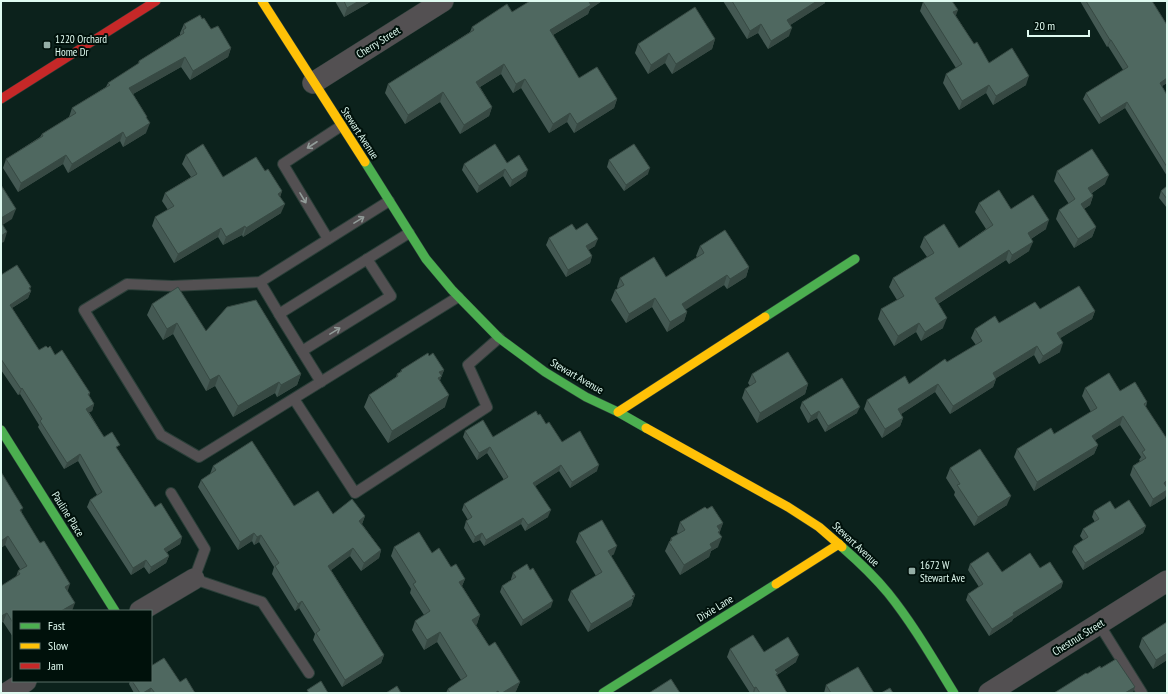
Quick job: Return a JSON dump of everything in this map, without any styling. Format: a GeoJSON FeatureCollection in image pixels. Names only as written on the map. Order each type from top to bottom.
{"type":"FeatureCollection","features":[{"type":"Feature","properties":{"kind":"main road"},"geometry":{"type":"LineString","coordinates":[[1,99],[156,1]]}},
{"type":"Feature","properties":{"kind":"main road","name":"Stewart Avenue"},"geometry":{"type":"LineString","coordinates":[[262,1],[426,259],[458,297],[480,320],[499,338],[545,372],[586,397],[618,412],[788,507],[819,527],[840,544],[864,567],[891,598],[910,623],[954,693]]}},
{"type":"Feature","properties":{"kind":"main road"},"geometry":{"type":"LineString","coordinates":[[618,412],[855,259]]}},
{"type":"Feature","properties":{"kind":"main road","name":"Pauline Place"},"geometry":{"type":"LineString","coordinates":[[2,434],[114,610]]}},
{"type":"Feature","properties":{"kind":"main road","name":"Dixie Lane"},"geometry":{"type":"LineString","coordinates":[[603,693],[840,544]]}},
{"type":"Feature","properties":{"kind":"street","name":"Cherry Street"},"geometry":{"type":"LineString","coordinates":[[313,83],[443,1]]}},
{"type":"Feature","properties":{"kind":"street"},"geometry":{"type":"LineString","coordinates":[[142,610],[194,580]]}},
{"type":"Feature","properties":{"kind":"street","name":"Chestnut Street"},"geometry":{"type":"LineString","coordinates":[[989,693],[1167,581]]}},
{"type":"Feature","properties":{"kind":"street"},"geometry":{"type":"LineString","coordinates":[[7,693],[24,682]]}},
{"type":"Feature","properties":{"kind":"lane"},"geometry":{"type":"LineString","coordinates":[[328,239],[283,164],[341,126]]}},
{"type":"Feature","properties":{"kind":"lane"},"geometry":{"type":"LineString","coordinates":[[389,201],[260,282],[172,286],[127,284],[84,310],[161,435],[199,457],[458,297]]}},
{"type":"Feature","properties":{"kind":"lane"},"geometry":{"type":"LineString","coordinates":[[279,314],[409,233]]}},
{"type":"Feature","properties":{"kind":"lane"},"geometry":{"type":"LineString","coordinates":[[302,351],[391,296],[367,259]]}},
{"type":"Feature","properties":{"kind":"lane"},"geometry":{"type":"LineString","coordinates":[[260,282],[321,382]]}},
{"type":"Feature","properties":{"kind":"lane"},"geometry":{"type":"LineString","coordinates":[[294,398],[355,494],[487,407],[468,365],[499,338]]}},
{"type":"Feature","properties":{"kind":"lane"},"geometry":{"type":"LineString","coordinates":[[171,493],[205,549],[194,580],[262,602],[309,674]]}},
{"type":"Feature","properties":{"kind":"lane"},"geometry":{"type":"LineString","coordinates":[[1099,624],[1142,693]]}},
{"type":"Feature","properties":{"kind":"building"},"geometry":{"type":"Polygon","coordinates":[[[344,1],[359,1],[347,8],[344,1]]]}},
{"type":"Feature","properties":{"kind":"building"},"geometry":{"type":"Polygon","coordinates":[[[530,1],[591,1],[589,2],[591,5],[550,30],[579,78],[597,67],[617,99],[577,124],[570,113],[553,124],[525,79],[516,84],[504,64],[476,82],[492,107],[464,125],[443,92],[408,115],[388,84],[474,30],[472,27],[507,4],[512,12],[530,1]]]}},
{"type":"Feature","properties":{"kind":"building"},"geometry":{"type":"Polygon","coordinates":[[[732,1],[817,1],[787,20],[792,28],[771,41],[761,24],[750,31],[732,1]]]}},
{"type":"Feature","properties":{"kind":"building"},"geometry":{"type":"Polygon","coordinates":[[[952,1],[958,10],[953,12],[974,44],[977,42],[989,63],[1012,48],[1029,76],[996,96],[989,85],[962,101],[946,74],[962,64],[923,2],[952,1]]]}},
{"type":"Feature","properties":{"kind":"building"},"geometry":{"type":"Polygon","coordinates":[[[1086,1],[1152,1],[1167,25],[1167,78],[1160,83],[1167,95],[1167,167],[1127,102],[1101,118],[1086,93],[1128,67],[1086,1]]]}},
{"type":"Feature","properties":{"kind":"building"},"geometry":{"type":"Polygon","coordinates":[[[695,7],[715,39],[676,64],[669,53],[651,65],[638,44],[695,7]]]}},
{"type":"Feature","properties":{"kind":"building"},"geometry":{"type":"Polygon","coordinates":[[[200,15],[202,19],[204,18],[211,29],[218,26],[231,48],[193,71],[185,57],[129,88],[150,123],[126,138],[123,132],[72,164],[66,155],[21,183],[6,159],[76,113],[72,108],[110,85],[108,83],[139,63],[139,61],[184,33],[183,30],[186,28],[184,24],[200,15]]]}},
{"type":"Feature","properties":{"kind":"building"},"geometry":{"type":"Polygon","coordinates":[[[203,144],[223,177],[256,157],[265,171],[268,169],[282,191],[278,194],[285,204],[246,228],[245,226],[226,237],[221,228],[178,254],[155,217],[174,206],[165,193],[197,174],[186,155],[203,144]]]}},
{"type":"Feature","properties":{"kind":"building"},"geometry":{"type":"Polygon","coordinates":[[[495,144],[507,163],[519,155],[528,170],[512,180],[505,169],[479,186],[464,164],[495,144]]]}},
{"type":"Feature","properties":{"kind":"building"},"geometry":{"type":"Polygon","coordinates":[[[634,144],[650,168],[626,185],[609,160],[634,144]]]}},
{"type":"Feature","properties":{"kind":"building"},"geometry":{"type":"Polygon","coordinates":[[[1092,149],[1109,175],[1088,188],[1093,196],[1081,204],[1096,227],[1078,239],[1059,210],[1075,199],[1057,171],[1092,149]]]}},
{"type":"Feature","properties":{"kind":"building"},"geometry":{"type":"Polygon","coordinates":[[[1,185],[16,209],[1,218],[1,185]]]}},
{"type":"Feature","properties":{"kind":"building"},"geometry":{"type":"Polygon","coordinates":[[[1167,186],[1167,199],[1161,191],[1167,186]]]}},
{"type":"Feature","properties":{"kind":"building"},"geometry":{"type":"Polygon","coordinates":[[[999,190],[1011,209],[1033,195],[1049,220],[1028,233],[1033,242],[1012,255],[1009,250],[935,298],[947,318],[925,332],[919,323],[898,336],[881,309],[904,296],[893,278],[934,253],[924,237],[944,224],[959,248],[993,225],[979,203],[999,190]]]}},
{"type":"Feature","properties":{"kind":"building"},"geometry":{"type":"Polygon","coordinates":[[[1,222],[7,232],[1,236],[1,222]]]}},
{"type":"Feature","properties":{"kind":"building"},"geometry":{"type":"Polygon","coordinates":[[[587,223],[598,239],[586,246],[592,256],[568,270],[549,238],[572,224],[576,230],[587,223]]]}},
{"type":"Feature","properties":{"kind":"building"},"geometry":{"type":"Polygon","coordinates":[[[725,230],[749,267],[730,279],[727,275],[682,304],[687,312],[670,322],[655,298],[629,314],[615,290],[624,285],[620,278],[654,257],[666,277],[704,253],[700,246],[725,230]]]}},
{"type":"Feature","properties":{"kind":"building"},"geometry":{"type":"Polygon","coordinates":[[[17,265],[31,287],[29,288],[31,291],[10,305],[39,350],[46,346],[48,348],[50,346],[55,355],[62,350],[90,393],[88,394],[94,404],[86,409],[104,437],[112,432],[120,445],[116,447],[155,507],[161,503],[182,537],[164,549],[169,556],[151,567],[146,560],[133,568],[90,500],[102,492],[80,454],[67,463],[40,421],[42,419],[1,359],[1,275],[17,265]]]}},
{"type":"Feature","properties":{"kind":"building"},"geometry":{"type":"Polygon","coordinates":[[[1079,286],[1095,311],[1057,333],[1063,343],[1043,356],[1037,346],[993,373],[996,379],[953,406],[938,384],[898,409],[903,418],[885,429],[867,400],[905,376],[909,384],[945,359],[947,362],[982,341],[975,329],[995,316],[999,323],[1035,302],[1040,309],[1079,286]]]}},
{"type":"Feature","properties":{"kind":"building"},"geometry":{"type":"Polygon","coordinates":[[[178,287],[206,331],[227,307],[256,300],[301,374],[281,385],[279,382],[238,406],[219,375],[210,380],[177,323],[167,329],[152,304],[178,287]]]}},
{"type":"Feature","properties":{"kind":"building"},"geometry":{"type":"Polygon","coordinates":[[[788,352],[808,384],[760,413],[745,389],[756,382],[752,374],[788,352]]]}},
{"type":"Feature","properties":{"kind":"building"},"geometry":{"type":"Polygon","coordinates":[[[428,353],[429,356],[433,353],[444,370],[439,372],[442,376],[438,378],[449,395],[392,431],[369,395],[398,376],[397,374],[402,371],[401,370],[428,353]]]}},
{"type":"Feature","properties":{"kind":"building"},"geometry":{"type":"Polygon","coordinates":[[[1109,373],[1120,391],[1135,382],[1147,402],[1144,404],[1167,439],[1167,480],[1164,483],[1167,490],[1153,499],[1133,466],[1146,458],[1142,452],[1145,450],[1123,416],[1092,436],[1098,445],[1037,482],[1017,449],[1051,428],[1054,434],[1097,408],[1085,388],[1109,373]]]}},
{"type":"Feature","properties":{"kind":"building"},"geometry":{"type":"Polygon","coordinates":[[[842,378],[860,407],[828,426],[819,411],[811,416],[802,402],[842,378]]]}},
{"type":"Feature","properties":{"kind":"building"},"geometry":{"type":"Polygon","coordinates":[[[536,411],[538,415],[540,414],[546,424],[549,422],[562,442],[580,431],[599,465],[572,482],[561,465],[533,483],[551,510],[528,525],[523,518],[486,540],[482,533],[475,537],[466,521],[472,517],[464,504],[508,477],[490,447],[479,453],[465,431],[483,420],[493,437],[536,411]]]}},
{"type":"Feature","properties":{"kind":"building"},"geometry":{"type":"Polygon","coordinates":[[[252,441],[294,506],[318,491],[333,514],[352,499],[365,516],[359,521],[381,550],[364,563],[353,548],[328,566],[384,655],[345,680],[316,633],[320,630],[302,601],[298,604],[275,566],[279,563],[261,535],[257,537],[254,533],[240,542],[201,480],[216,470],[213,466],[252,441]]]}},
{"type":"Feature","properties":{"kind":"building"},"geometry":{"type":"Polygon","coordinates":[[[980,449],[1011,496],[978,517],[957,485],[960,484],[950,468],[980,449]]]}},
{"type":"Feature","properties":{"kind":"building"},"geometry":{"type":"Polygon","coordinates":[[[1,472],[23,508],[20,510],[40,543],[44,541],[70,584],[65,587],[75,603],[63,610],[12,610],[12,621],[7,613],[1,616],[1,586],[20,574],[18,571],[27,566],[8,536],[1,541],[1,472]]]}},
{"type":"Feature","properties":{"kind":"building"},"geometry":{"type":"Polygon","coordinates":[[[1129,500],[1146,526],[1085,563],[1074,546],[1088,537],[1083,529],[1099,519],[1094,511],[1110,501],[1115,509],[1129,500]]]}},
{"type":"Feature","properties":{"kind":"building"},"geometry":{"type":"Polygon","coordinates":[[[712,506],[723,523],[717,526],[720,531],[718,532],[722,537],[710,544],[712,548],[684,565],[669,542],[672,540],[671,538],[685,530],[680,522],[705,507],[707,509],[712,506]]]}},
{"type":"Feature","properties":{"kind":"building"},"geometry":{"type":"Polygon","coordinates":[[[602,520],[617,546],[608,551],[635,595],[632,596],[634,598],[591,624],[571,591],[602,572],[579,533],[602,520]]]}},
{"type":"Feature","properties":{"kind":"building"},"geometry":{"type":"Polygon","coordinates":[[[419,532],[432,553],[439,548],[451,567],[456,564],[465,579],[459,582],[480,615],[472,620],[489,646],[495,642],[520,682],[502,693],[499,693],[498,691],[495,693],[450,693],[448,689],[467,676],[440,632],[427,640],[415,621],[430,611],[413,584],[416,582],[394,547],[419,532]]]}},
{"type":"Feature","properties":{"kind":"building"},"geometry":{"type":"Polygon","coordinates":[[[988,552],[1002,572],[1030,553],[1040,568],[1050,562],[1063,582],[1013,613],[1014,615],[992,629],[968,594],[983,584],[970,564],[988,552]]]}},
{"type":"Feature","properties":{"kind":"building"},"geometry":{"type":"Polygon","coordinates":[[[527,564],[530,570],[533,568],[553,601],[523,620],[502,586],[516,577],[513,573],[527,564]]]}},
{"type":"Feature","properties":{"kind":"building"},"geometry":{"type":"Polygon","coordinates":[[[1167,622],[1167,653],[1156,660],[1142,638],[1167,622]]]}},
{"type":"Feature","properties":{"kind":"building"},"geometry":{"type":"Polygon","coordinates":[[[753,635],[764,652],[788,637],[799,655],[775,670],[778,673],[776,674],[787,693],[760,693],[756,687],[754,688],[730,649],[753,635]]]}},
{"type":"Feature","properties":{"kind":"building"},"geometry":{"type":"Polygon","coordinates":[[[164,658],[180,682],[186,678],[195,693],[155,693],[151,688],[143,693],[140,693],[133,682],[152,682],[152,665],[164,658]]]}},
{"type":"Feature","properties":{"kind":"building"},"geometry":{"type":"Polygon","coordinates":[[[1116,659],[1135,687],[1125,693],[1054,693],[1086,673],[1087,674],[1100,666],[1101,668],[1116,659]]]}},
{"type":"Feature","properties":{"kind":"building"},"geometry":{"type":"Polygon","coordinates":[[[858,667],[874,693],[831,693],[826,685],[858,667]]]}},
{"type":"Feature","properties":{"kind":"building"},"geometry":{"type":"Polygon","coordinates":[[[671,679],[680,693],[649,693],[671,679]]]}},
{"type":"Feature","properties":{"kind":"building"},"geometry":{"type":"Polygon","coordinates":[[[321,681],[328,693],[309,693],[307,690],[321,681]]]}},
{"type":"Feature","properties":{"kind":"building"},"geometry":{"type":"Polygon","coordinates":[[[397,686],[401,693],[386,693],[397,686]]]}},
{"type":"Feature","properties":{"kind":"building"},"geometry":{"type":"Polygon","coordinates":[[[890,688],[893,693],[881,693],[890,688]]]}},
{"type":"Feature","properties":{"kind":"traffic: fast"},"geometry":{"type":"LineString","coordinates":[[365,162],[426,259],[452,290],[499,338],[545,372],[586,397],[618,412],[646,428]]}},
{"type":"Feature","properties":{"kind":"traffic: fast"},"geometry":{"type":"LineString","coordinates":[[765,317],[855,259]]}},
{"type":"Feature","properties":{"kind":"traffic: fast"},"geometry":{"type":"LineString","coordinates":[[1,430],[114,610]]}},
{"type":"Feature","properties":{"kind":"traffic: fast"},"geometry":{"type":"LineString","coordinates":[[842,547],[872,575],[897,605],[954,693]]}},
{"type":"Feature","properties":{"kind":"traffic: fast"},"geometry":{"type":"LineString","coordinates":[[603,693],[776,584]]}},
{"type":"Feature","properties":{"kind":"traffic: slow"},"geometry":{"type":"LineString","coordinates":[[262,1],[365,162]]}},
{"type":"Feature","properties":{"kind":"traffic: slow"},"geometry":{"type":"LineString","coordinates":[[618,412],[765,317]]}},
{"type":"Feature","properties":{"kind":"traffic: slow"},"geometry":{"type":"LineString","coordinates":[[646,428],[788,507],[819,527],[842,547]]}},
{"type":"Feature","properties":{"kind":"traffic: slow"},"geometry":{"type":"LineString","coordinates":[[776,584],[839,544]]}},
{"type":"Feature","properties":{"kind":"traffic: jam"},"geometry":{"type":"LineString","coordinates":[[1,99],[156,1]]}},
{"type":"Feature","properties":{"kind":"place","name":"1220 Orchard Home Dr"},"geometry":{"type":"Point","coordinates":[47,45]}},
{"type":"Feature","properties":{"kind":"place","name":"1672 W Stewart Ave"},"geometry":{"type":"Point","coordinates":[912,571]}}]}
